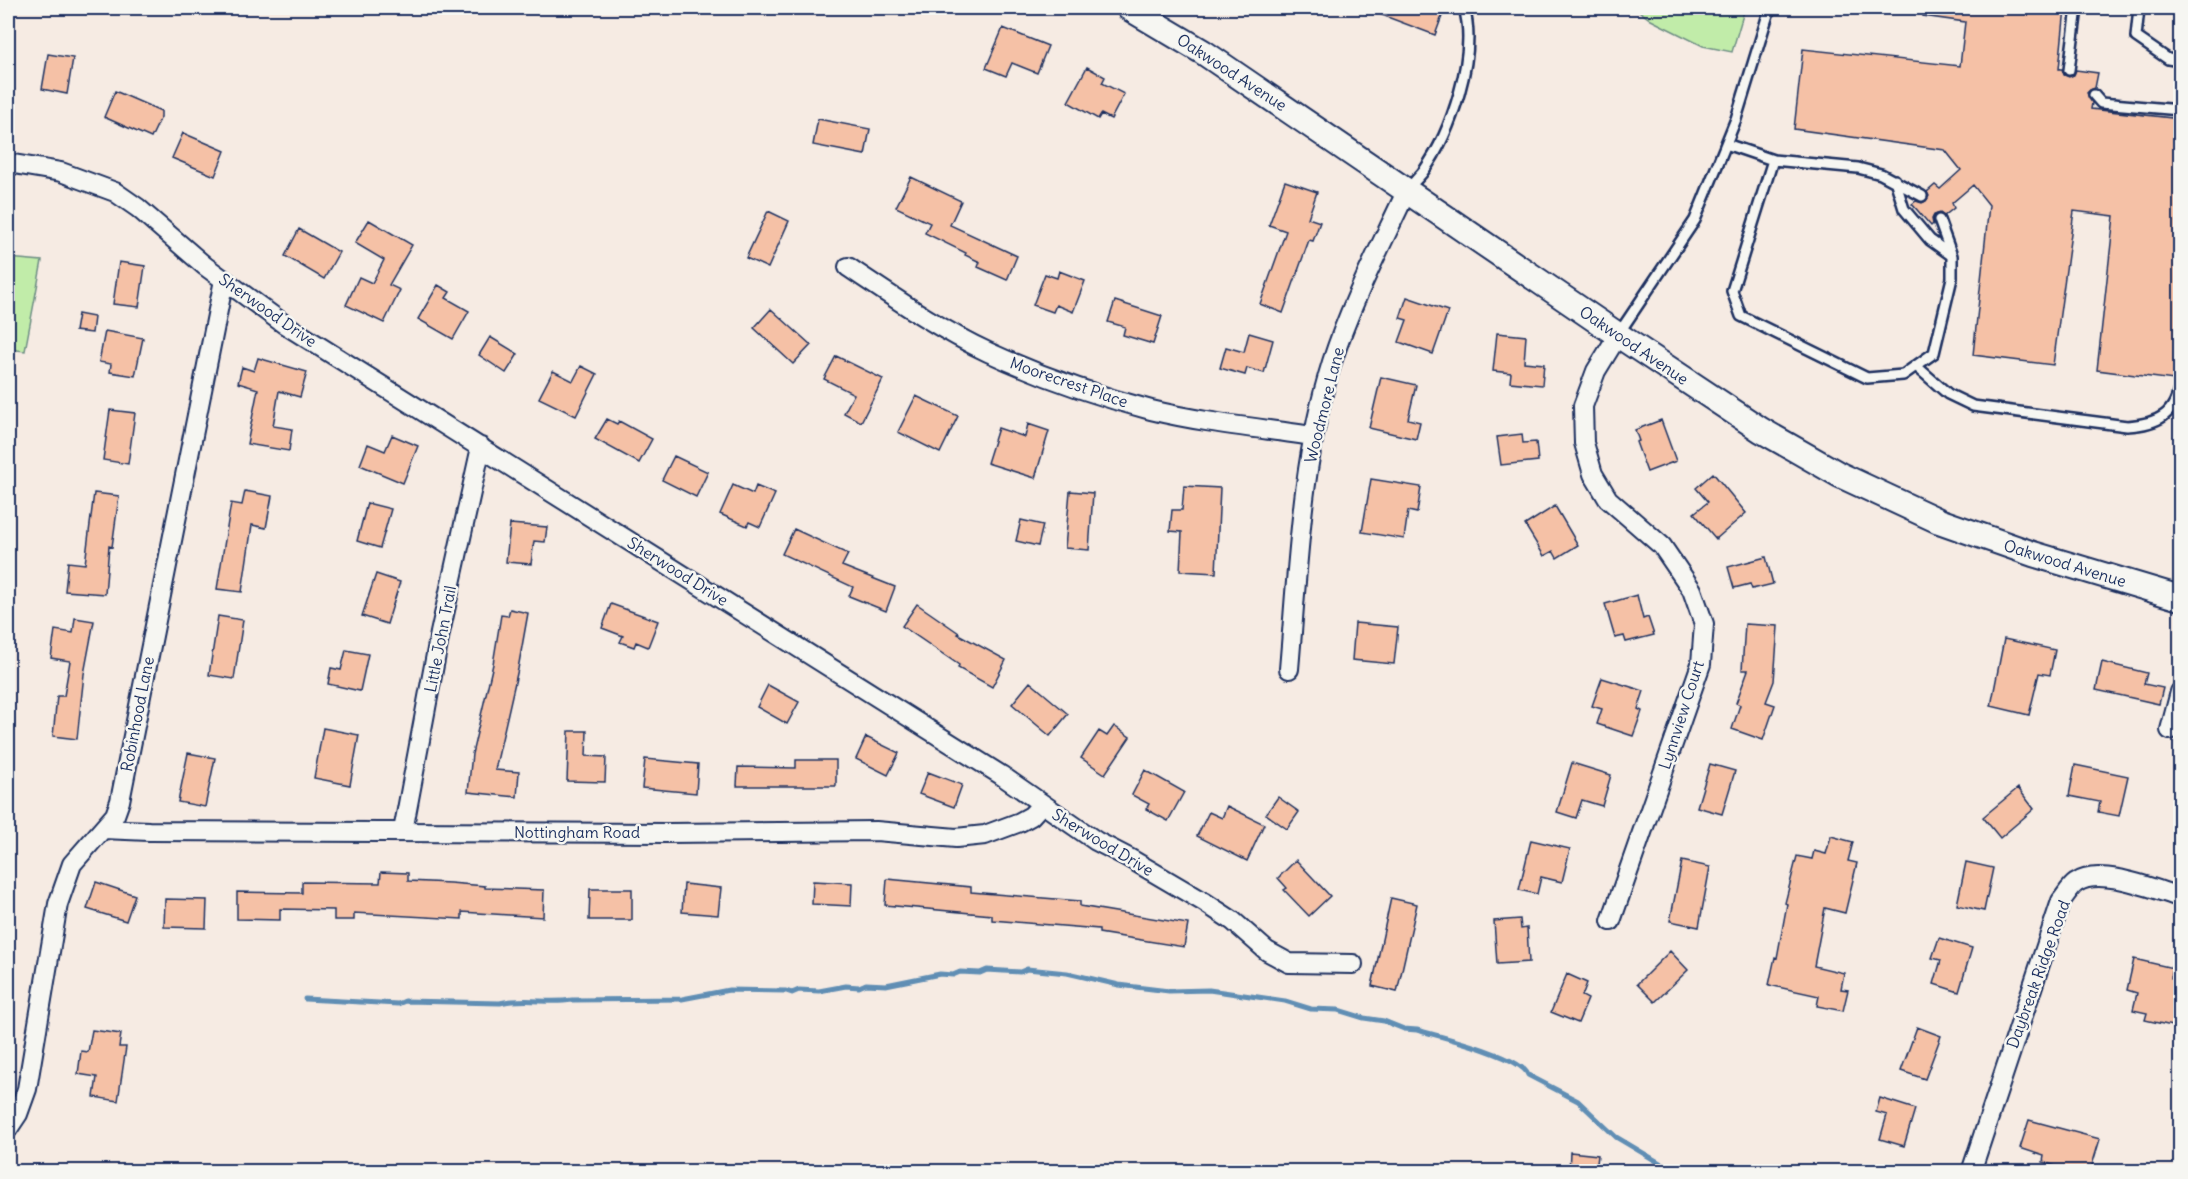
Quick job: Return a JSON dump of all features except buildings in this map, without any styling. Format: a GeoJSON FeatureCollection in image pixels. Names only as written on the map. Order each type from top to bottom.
{"type":"FeatureCollection","features":[{"type":"Feature","properties":{"kind":"street","name":"Oakwood Avenue"},"geometry":{"type":"LineString","coordinates":[[1130,8],[1203,52],[1761,430],[1860,484],[1939,521],[2032,555],[2181,598]]}},
{"type":"Feature","properties":{"kind":"street","name":"Sherwood Drive"},"geometry":{"type":"LineString","coordinates":[[8,163],[61,172],[115,192],[138,208],[206,266],[284,324],[1001,775],[1096,841],[1204,902],[1233,921],[1267,951],[1288,963],[1353,964]]}},
{"type":"Feature","properties":{"kind":"street","name":"Woodmore Lane"},"geometry":{"type":"LineString","coordinates":[[1289,669],[1302,520],[1313,436],[1332,361],[1358,296],[1407,190]]}},
{"type":"Feature","properties":{"kind":"street","name":"Moorecrest Place"},"geometry":{"type":"LineString","coordinates":[[848,267],[930,320],[986,351],[1041,375],[1150,410],[1199,420],[1313,436]]}},
{"type":"Feature","properties":{"kind":"street","name":"Robinhood Lane"},"geometry":{"type":"LineString","coordinates":[[8,1129],[18,1114],[27,1089],[58,904],[72,864],[115,815],[120,801],[224,280]]}},
{"type":"Feature","properties":{"kind":"street","name":"Lynnview Court"},"geometry":{"type":"LineString","coordinates":[[1611,921],[1701,664],[1704,624],[1692,590],[1662,546],[1608,499],[1593,474],[1584,443],[1583,406],[1596,371],[1618,335]]}},
{"type":"Feature","properties":{"kind":"street","name":"Little John Trail"},"geometry":{"type":"LineString","coordinates":[[403,831],[440,633],[481,447]]}},
{"type":"Feature","properties":{"kind":"street"},"geometry":{"type":"LineString","coordinates":[[2170,730],[2181,692]]}},
{"type":"Feature","properties":{"kind":"street","name":"Nottingham Road"},"geometry":{"type":"LineString","coordinates":[[103,829],[668,833],[876,831],[956,838],[985,835],[1020,822],[1031,816],[1041,804]]}},
{"type":"Feature","properties":{"kind":"street","name":"Daybreak Ridge Road"},"geometry":{"type":"LineString","coordinates":[[1971,1172],[2061,901],[2076,883],[2092,876],[2109,877],[2181,897]]}},
{"type":"Feature","properties":{"kind":"lane"},"geometry":{"type":"LineString","coordinates":[[1407,190],[1422,172],[1453,112],[1468,46],[1464,8]]}},
{"type":"Feature","properties":{"kind":"lane"},"geometry":{"type":"LineString","coordinates":[[1618,335],[1695,220],[1736,118],[1770,8]]}},
{"type":"Feature","properties":{"kind":"lane"},"geometry":{"type":"LineString","coordinates":[[2069,70],[2077,8]]}},
{"type":"Feature","properties":{"kind":"lane"},"geometry":{"type":"LineString","coordinates":[[2139,8],[2136,37],[2168,59],[2181,61]]}},
{"type":"Feature","properties":{"kind":"lane"},"geometry":{"type":"LineString","coordinates":[[2094,95],[2101,103],[2181,110]]}},
{"type":"Feature","properties":{"kind":"lane"},"geometry":{"type":"LineString","coordinates":[[1726,144],[1773,160],[1857,168],[1881,174],[1922,196]]}},
{"type":"Feature","properties":{"kind":"lane"},"geometry":{"type":"LineString","coordinates":[[1773,160],[1732,291],[1741,316],[1866,378],[1903,375],[1934,353],[1952,278],[1952,256],[1939,220]]}},
{"type":"Feature","properties":{"kind":"lane"},"geometry":{"type":"LineString","coordinates":[[1895,180],[1905,209],[1930,240],[1952,256]]}},
{"type":"Feature","properties":{"kind":"lane"},"geometry":{"type":"LineString","coordinates":[[1916,366],[1948,394],[1973,406],[2127,426],[2148,425],[2172,410],[2178,398],[2181,382]]}},
{"type":"Feature","properties":{"kind":"green space"},"geometry":{"type":"Polygon","coordinates":[[[1635,8],[1745,8],[1732,52],[1703,46],[1651,20],[1635,8]]]}},
{"type":"Feature","properties":{"kind":"green space"},"geometry":{"type":"Polygon","coordinates":[[[8,258],[42,261],[25,351],[8,349],[8,258]]]}},
{"type":"Feature","properties":{"kind":"waterway"},"geometry":{"type":"LineString","coordinates":[[305,999],[398,1004],[405,1001],[500,1003],[509,1001],[682,999],[729,990],[792,993],[799,990],[819,991],[846,986],[859,987],[866,984],[886,985],[940,974],[980,973],[987,970],[1020,972],[1027,969],[1067,973],[1119,985],[1169,991],[1209,990],[1285,1001],[1311,1009],[1338,1010],[1384,1021],[1404,1029],[1417,1030],[1496,1054],[1522,1068],[1528,1075],[1578,1101],[1616,1137],[1675,1172]]}}]}
